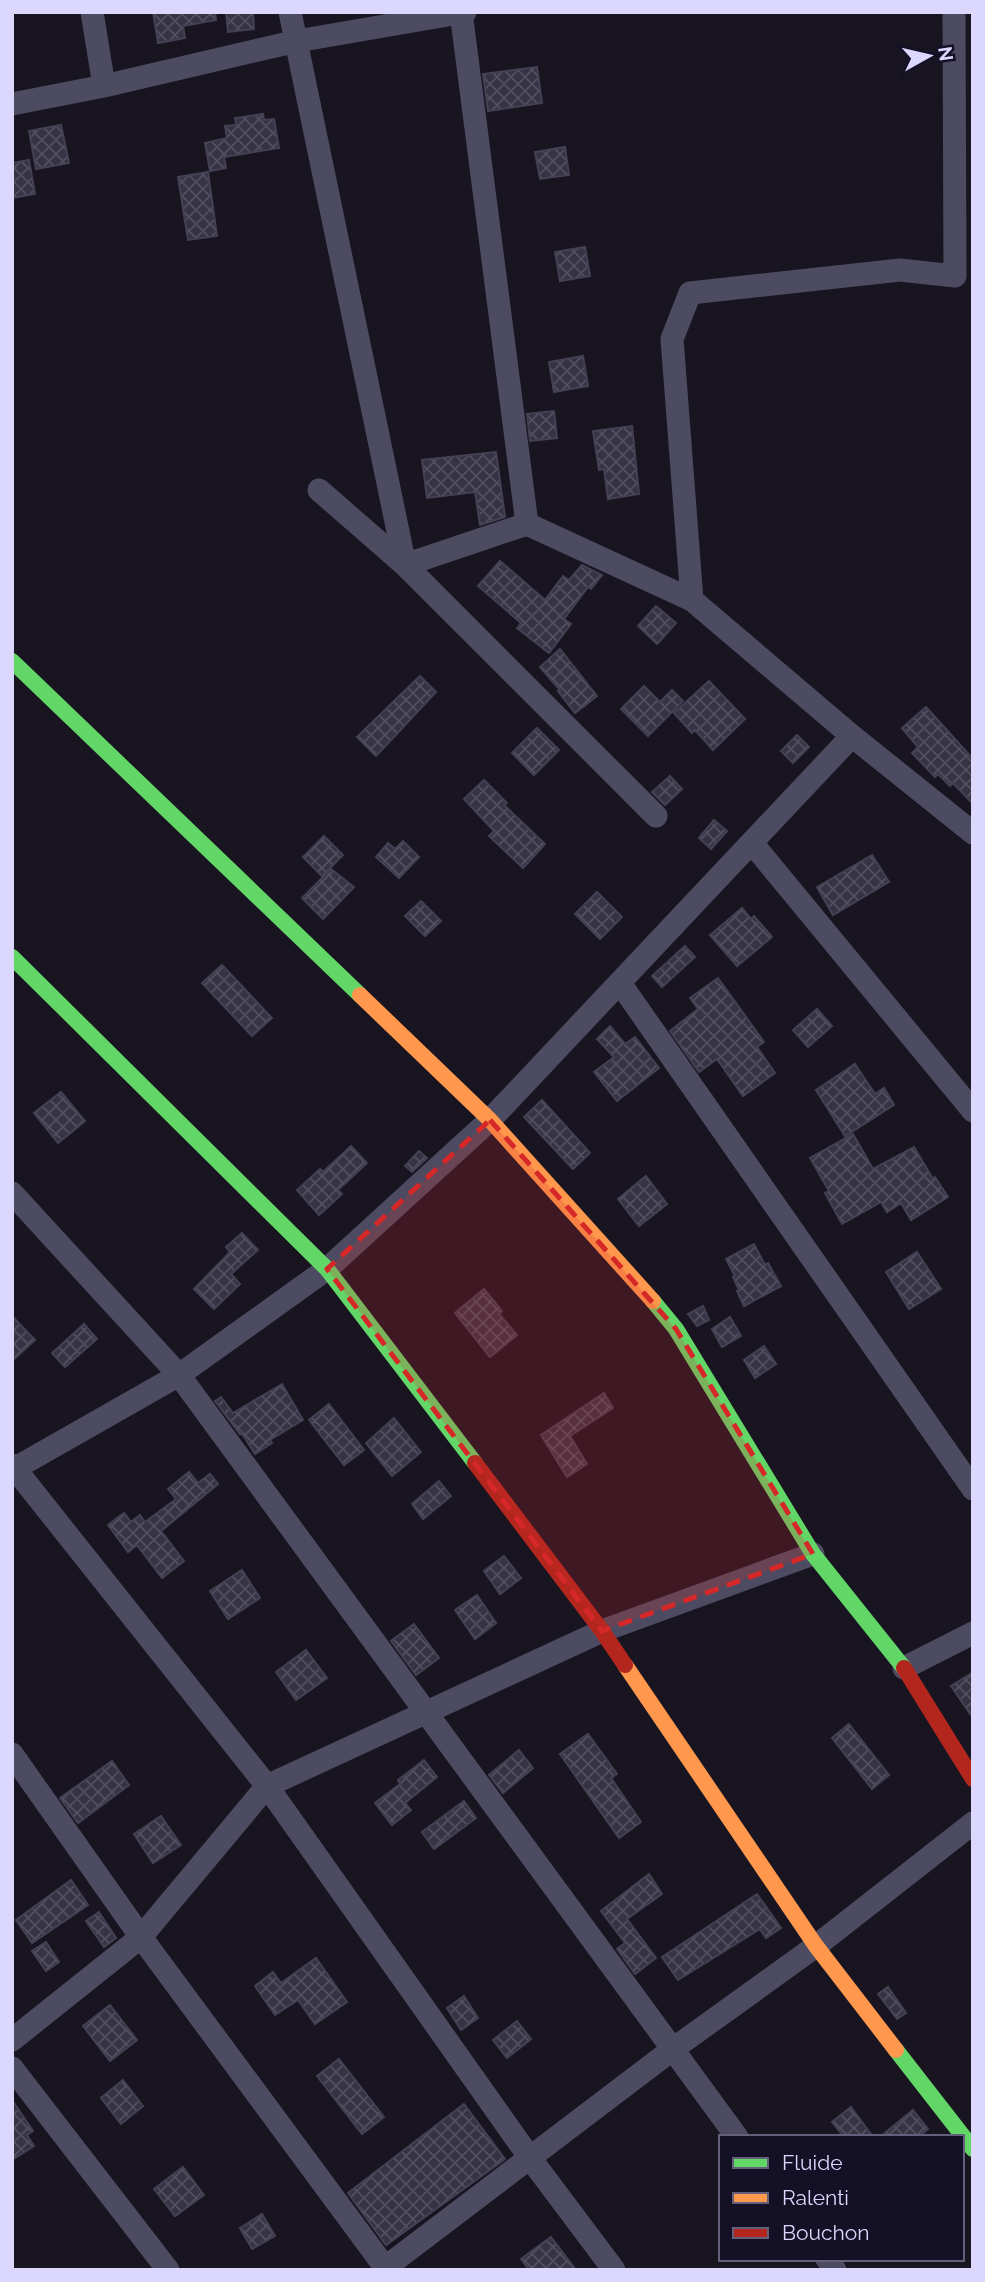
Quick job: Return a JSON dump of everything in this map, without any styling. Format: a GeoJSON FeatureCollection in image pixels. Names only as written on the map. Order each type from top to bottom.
{"type":"FeatureCollection","features":[{"type":"Feature","properties":{"kind":"street"},"geometry":{"type":"LineString","coordinates":[[92,12],[104,86]]}},
{"type":"Feature","properties":{"kind":"street"},"geometry":{"type":"LineString","coordinates":[[290,12],[405,565]]}},
{"type":"Feature","properties":{"kind":"street"},"geometry":{"type":"LineString","coordinates":[[692,600],[672,339],[690,293],[900,270],[955,276],[954,12]]}},
{"type":"Feature","properties":{"kind":"street"},"geometry":{"type":"LineString","coordinates":[[12,104],[104,86],[297,41],[462,13],[527,524]]}},
{"type":"Feature","properties":{"kind":"street"},"geometry":{"type":"LineString","coordinates":[[319,490],[405,565],[656,816]]}},
{"type":"Feature","properties":{"kind":"street"},"geometry":{"type":"LineString","coordinates":[[405,565],[527,524],[692,600],[852,736],[973,833]]}},
{"type":"Feature","properties":{"kind":"street"},"geometry":{"type":"LineString","coordinates":[[12,661],[489,1120],[676,1329],[813,1554],[904,1668],[973,1779]]}},
{"type":"Feature","properties":{"kind":"street"},"geometry":{"type":"LineString","coordinates":[[614,2270],[530,2158],[267,1786],[13,1467],[179,1375],[327,1269],[489,1120],[852,736]]}},
{"type":"Feature","properties":{"kind":"street"},"geometry":{"type":"LineString","coordinates":[[752,843],[973,1111]]}},
{"type":"Feature","properties":{"kind":"street"},"geometry":{"type":"LineString","coordinates":[[12,957],[327,1269],[602,1631],[816,1946],[962,2135]]}},
{"type":"Feature","properties":{"kind":"street"},"geometry":{"type":"LineString","coordinates":[[620,983],[973,1489]]}},
{"type":"Feature","properties":{"kind":"street"},"geometry":{"type":"LineString","coordinates":[[12,1193],[179,1375],[736,2135]]}},
{"type":"Feature","properties":{"kind":"street"},"geometry":{"type":"LineString","coordinates":[[12,2039],[141,1937],[267,1786],[602,1631],[813,1554]]}},
{"type":"Feature","properties":{"kind":"street"},"geometry":{"type":"LineString","coordinates":[[904,1668],[973,1633]]}},
{"type":"Feature","properties":{"kind":"street"},"geometry":{"type":"LineString","coordinates":[[12,1754],[141,1937],[385,2269],[673,2049],[816,1946],[973,1823]]}},
{"type":"Feature","properties":{"kind":"street"},"geometry":{"type":"LineString","coordinates":[[12,2068],[168,2270]]}},
{"type":"Feature","properties":{"kind":"highlighted area"},"geometry":{"type":"Polygon","coordinates":[[[490,1120],[676,1329],[813,1554],[602,1631],[327,1269],[490,1120]]]}},
{"type":"Feature","properties":{"kind":"building"},"geometry":{"type":"Polygon","coordinates":[[[153,12],[215,12],[216,20],[183,26],[185,38],[158,43],[153,12]]]}},
{"type":"Feature","properties":{"kind":"building"},"geometry":{"type":"Polygon","coordinates":[[[226,12],[253,12],[254,29],[228,32],[226,12]]]}},
{"type":"Feature","properties":{"kind":"building"},"geometry":{"type":"Polygon","coordinates":[[[537,67],[542,103],[488,111],[483,74],[537,67]]]}},
{"type":"Feature","properties":{"kind":"building"},"geometry":{"type":"Polygon","coordinates":[[[263,114],[264,120],[274,119],[279,148],[224,157],[226,168],[210,171],[205,143],[227,138],[225,126],[236,125],[235,118],[263,114]]]}},
{"type":"Feature","properties":{"kind":"building"},"geometry":{"type":"Polygon","coordinates":[[[61,125],[69,163],[36,169],[29,131],[61,125]]]}},
{"type":"Feature","properties":{"kind":"building"},"geometry":{"type":"Polygon","coordinates":[[[565,147],[569,175],[540,179],[535,152],[565,147]]]}},
{"type":"Feature","properties":{"kind":"building"},"geometry":{"type":"Polygon","coordinates":[[[29,160],[35,194],[12,198],[12,163],[29,160]]]}},
{"type":"Feature","properties":{"kind":"building"},"geometry":{"type":"Polygon","coordinates":[[[208,172],[217,236],[188,240],[178,177],[208,172]]]}},
{"type":"Feature","properties":{"kind":"building"},"geometry":{"type":"Polygon","coordinates":[[[585,247],[590,276],[560,281],[555,252],[585,247]]]}},
{"type":"Feature","properties":{"kind":"building"},"geometry":{"type":"Polygon","coordinates":[[[583,356],[588,386],[554,392],[549,362],[583,356]]]}},
{"type":"Feature","properties":{"kind":"building"},"geometry":{"type":"Polygon","coordinates":[[[554,411],[557,438],[530,441],[527,414],[554,411]]]}},
{"type":"Feature","properties":{"kind":"building"},"geometry":{"type":"Polygon","coordinates":[[[632,426],[639,494],[608,499],[604,469],[599,470],[593,431],[632,426]]]}},
{"type":"Feature","properties":{"kind":"building"},"geometry":{"type":"Polygon","coordinates":[[[496,452],[505,517],[480,525],[475,492],[427,498],[422,460],[496,452]]]}},
{"type":"Feature","properties":{"kind":"building"},"geometry":{"type":"Polygon","coordinates":[[[500,561],[545,600],[563,576],[569,580],[582,565],[602,575],[591,589],[588,587],[564,619],[571,624],[549,653],[517,628],[521,623],[478,586],[500,561]]]}},
{"type":"Feature","properties":{"kind":"building"},"geometry":{"type":"Polygon","coordinates":[[[656,606],[676,623],[657,644],[638,626],[656,606]]]}},
{"type":"Feature","properties":{"kind":"building"},"geometry":{"type":"Polygon","coordinates":[[[560,649],[597,696],[575,713],[540,667],[560,649]]]}},
{"type":"Feature","properties":{"kind":"building"},"geometry":{"type":"Polygon","coordinates":[[[420,676],[436,692],[376,756],[357,737],[420,676]]]}},
{"type":"Feature","properties":{"kind":"building"},"geometry":{"type":"Polygon","coordinates":[[[709,681],[745,719],[713,750],[695,730],[692,733],[674,713],[709,681]]]}},
{"type":"Feature","properties":{"kind":"building"},"geometry":{"type":"Polygon","coordinates":[[[644,686],[660,702],[672,690],[683,701],[648,736],[621,709],[644,686]]]}},
{"type":"Feature","properties":{"kind":"building"},"geometry":{"type":"Polygon","coordinates":[[[926,707],[973,759],[973,804],[953,783],[950,786],[938,774],[935,777],[912,753],[918,747],[902,728],[926,707]]]}},
{"type":"Feature","properties":{"kind":"building"},"geometry":{"type":"Polygon","coordinates":[[[537,728],[559,750],[534,775],[512,753],[537,728]]]}},
{"type":"Feature","properties":{"kind":"building"},"geometry":{"type":"Polygon","coordinates":[[[797,735],[809,747],[793,763],[781,751],[797,735]]]}},
{"type":"Feature","properties":{"kind":"building"},"geometry":{"type":"Polygon","coordinates":[[[670,776],[682,789],[665,805],[652,792],[670,776]]]}},
{"type":"Feature","properties":{"kind":"building"},"geometry":{"type":"Polygon","coordinates":[[[484,780],[507,803],[504,805],[545,844],[523,868],[489,836],[494,831],[464,799],[484,780]]]}},
{"type":"Feature","properties":{"kind":"building"},"geometry":{"type":"Polygon","coordinates":[[[714,820],[727,831],[711,849],[699,838],[714,820]]]}},
{"type":"Feature","properties":{"kind":"building"},"geometry":{"type":"Polygon","coordinates":[[[324,836],[343,855],[322,876],[303,857],[324,836]]]}},
{"type":"Feature","properties":{"kind":"building"},"geometry":{"type":"Polygon","coordinates":[[[403,841],[419,857],[399,878],[376,857],[388,843],[395,849],[403,841]]]}},
{"type":"Feature","properties":{"kind":"building"},"geometry":{"type":"Polygon","coordinates":[[[872,855],[889,882],[833,915],[817,887],[872,855]]]}},
{"type":"Feature","properties":{"kind":"building"},"geometry":{"type":"Polygon","coordinates":[[[331,869],[354,887],[323,919],[302,898],[331,869]]]}},
{"type":"Feature","properties":{"kind":"building"},"geometry":{"type":"Polygon","coordinates":[[[597,892],[622,917],[600,939],[575,914],[597,892]]]}},
{"type":"Feature","properties":{"kind":"building"},"geometry":{"type":"Polygon","coordinates":[[[421,901],[441,921],[425,936],[405,916],[421,901]]]}},
{"type":"Feature","properties":{"kind":"building"},"geometry":{"type":"Polygon","coordinates":[[[742,908],[751,919],[754,916],[772,937],[737,966],[710,935],[742,908]]]}},
{"type":"Feature","properties":{"kind":"building"},"geometry":{"type":"Polygon","coordinates":[[[685,946],[695,957],[662,987],[652,976],[685,946]]]}},
{"type":"Feature","properties":{"kind":"building"},"geometry":{"type":"Polygon","coordinates":[[[222,965],[272,1018],[252,1036],[202,983],[222,965]]]}},
{"type":"Feature","properties":{"kind":"building"},"geometry":{"type":"Polygon","coordinates":[[[718,978],[764,1042],[757,1047],[775,1073],[743,1096],[717,1059],[699,1072],[670,1031],[698,1009],[690,998],[718,978]]]}},
{"type":"Feature","properties":{"kind":"building"},"geometry":{"type":"Polygon","coordinates":[[[817,1009],[832,1026],[808,1047],[793,1030],[817,1009]]]}},
{"type":"Feature","properties":{"kind":"building"},"geometry":{"type":"Polygon","coordinates":[[[610,1026],[625,1044],[635,1037],[659,1068],[617,1101],[594,1072],[614,1057],[597,1039],[610,1026]]]}},
{"type":"Feature","properties":{"kind":"building"},"geometry":{"type":"Polygon","coordinates":[[[855,1064],[875,1094],[884,1088],[894,1105],[845,1136],[816,1090],[855,1064]]]}},
{"type":"Feature","properties":{"kind":"building"},"geometry":{"type":"Polygon","coordinates":[[[61,1092],[85,1121],[58,1143],[34,1113],[61,1092]]]}},
{"type":"Feature","properties":{"kind":"building"},"geometry":{"type":"Polygon","coordinates":[[[542,1100],[590,1153],[573,1169],[524,1117],[542,1100]]]}},
{"type":"Feature","properties":{"kind":"building"},"geometry":{"type":"Polygon","coordinates":[[[853,1134],[873,1169],[914,1147],[933,1179],[935,1177],[948,1197],[911,1220],[901,1203],[887,1212],[881,1202],[842,1224],[825,1193],[829,1191],[810,1158],[853,1134]]]}},
{"type":"Feature","properties":{"kind":"building"},"geometry":{"type":"Polygon","coordinates":[[[351,1146],[367,1163],[338,1190],[342,1194],[319,1215],[297,1190],[320,1169],[323,1172],[351,1146]]]}},
{"type":"Feature","properties":{"kind":"building"},"geometry":{"type":"Polygon","coordinates":[[[419,1151],[427,1158],[412,1172],[405,1166],[419,1151]]]}},
{"type":"Feature","properties":{"kind":"building"},"geometry":{"type":"Polygon","coordinates":[[[646,1176],[667,1204],[639,1226],[618,1199],[646,1176]]]}},
{"type":"Feature","properties":{"kind":"building"},"geometry":{"type":"Polygon","coordinates":[[[242,1233],[258,1250],[231,1274],[240,1284],[214,1309],[194,1289],[230,1252],[226,1247],[242,1233]]]}},
{"type":"Feature","properties":{"kind":"building"},"geometry":{"type":"Polygon","coordinates":[[[754,1244],[765,1265],[768,1263],[781,1286],[744,1306],[737,1291],[739,1290],[733,1277],[735,1276],[726,1259],[754,1244]]]}},
{"type":"Feature","properties":{"kind":"building"},"geometry":{"type":"Polygon","coordinates":[[[917,1252],[941,1289],[909,1309],[886,1272],[917,1252]]]}},
{"type":"Feature","properties":{"kind":"building"},"geometry":{"type":"Polygon","coordinates":[[[484,1289],[502,1311],[499,1314],[517,1335],[490,1357],[455,1313],[484,1289]]]}},
{"type":"Feature","properties":{"kind":"building"},"geometry":{"type":"Polygon","coordinates":[[[703,1306],[709,1320],[697,1326],[688,1314],[703,1306]]]}},
{"type":"Feature","properties":{"kind":"building"},"geometry":{"type":"Polygon","coordinates":[[[12,1316],[35,1340],[12,1361],[12,1316]]]}},
{"type":"Feature","properties":{"kind":"building"},"geometry":{"type":"Polygon","coordinates":[[[730,1317],[741,1336],[722,1347],[712,1329],[730,1317]]]}},
{"type":"Feature","properties":{"kind":"building"},"geometry":{"type":"Polygon","coordinates":[[[84,1324],[97,1339],[65,1367],[52,1353],[84,1324]]]}},
{"type":"Feature","properties":{"kind":"building"},"geometry":{"type":"Polygon","coordinates":[[[764,1346],[776,1364],[755,1378],[744,1360],[764,1346]]]}},
{"type":"Feature","properties":{"kind":"building"},"geometry":{"type":"Polygon","coordinates":[[[282,1384],[303,1420],[270,1440],[272,1443],[255,1454],[215,1401],[221,1397],[233,1413],[282,1384]]]}},
{"type":"Feature","properties":{"kind":"building"},"geometry":{"type":"Polygon","coordinates":[[[604,1393],[613,1408],[570,1436],[587,1464],[567,1477],[541,1435],[604,1393]]]}},
{"type":"Feature","properties":{"kind":"building"},"geometry":{"type":"Polygon","coordinates":[[[329,1404],[364,1450],[344,1465],[309,1420],[329,1404]]]}},
{"type":"Feature","properties":{"kind":"building"},"geometry":{"type":"Polygon","coordinates":[[[394,1418],[421,1452],[392,1476],[366,1443],[394,1418]]]}},
{"type":"Feature","properties":{"kind":"building"},"geometry":{"type":"Polygon","coordinates":[[[189,1472],[198,1483],[210,1474],[218,1484],[161,1531],[184,1561],[162,1578],[137,1545],[128,1552],[108,1525],[124,1513],[131,1522],[140,1515],[145,1522],[176,1499],[168,1489],[189,1472]]]}},
{"type":"Feature","properties":{"kind":"building"},"geometry":{"type":"Polygon","coordinates":[[[439,1481],[451,1496],[423,1519],[412,1504],[439,1481]]]}},
{"type":"Feature","properties":{"kind":"building"},"geometry":{"type":"Polygon","coordinates":[[[504,1556],[521,1578],[500,1594],[484,1571],[504,1556]]]}},
{"type":"Feature","properties":{"kind":"building"},"geometry":{"type":"Polygon","coordinates":[[[242,1570],[260,1598],[228,1619],[210,1591],[242,1570]]]}},
{"type":"Feature","properties":{"kind":"building"},"geometry":{"type":"Polygon","coordinates":[[[477,1595],[496,1623],[475,1639],[455,1610],[477,1595]]]}},
{"type":"Feature","properties":{"kind":"building"},"geometry":{"type":"Polygon","coordinates":[[[414,1624],[439,1658],[416,1675],[391,1641],[414,1624]]]}},
{"type":"Feature","properties":{"kind":"building"},"geometry":{"type":"Polygon","coordinates":[[[306,1650],[327,1678],[296,1700],[276,1672],[306,1650]]]}},
{"type":"Feature","properties":{"kind":"building"},"geometry":{"type":"Polygon","coordinates":[[[973,1672],[973,1718],[951,1686],[973,1672]]]}},
{"type":"Feature","properties":{"kind":"building"},"geometry":{"type":"Polygon","coordinates":[[[849,1724],[889,1775],[872,1789],[832,1738],[849,1724]]]}},
{"type":"Feature","properties":{"kind":"building"},"geometry":{"type":"Polygon","coordinates":[[[588,1734],[617,1774],[611,1778],[641,1822],[619,1838],[560,1754],[588,1734]]]}},
{"type":"Feature","properties":{"kind":"building"},"geometry":{"type":"Polygon","coordinates":[[[519,1750],[533,1768],[503,1793],[489,1775],[519,1750]]]}},
{"type":"Feature","properties":{"kind":"building"},"geometry":{"type":"Polygon","coordinates":[[[424,1760],[437,1777],[405,1803],[411,1810],[392,1825],[375,1803],[400,1784],[398,1780],[424,1760]]]}},
{"type":"Feature","properties":{"kind":"building"},"geometry":{"type":"Polygon","coordinates":[[[112,1761],[129,1785],[78,1823],[60,1798],[112,1761]]]}},
{"type":"Feature","properties":{"kind":"building"},"geometry":{"type":"Polygon","coordinates":[[[464,1801],[476,1818],[434,1849],[422,1832],[464,1801]]]}},
{"type":"Feature","properties":{"kind":"building"},"geometry":{"type":"Polygon","coordinates":[[[161,1816],[181,1845],[153,1863],[134,1834],[161,1816]]]}},
{"type":"Feature","properties":{"kind":"building"},"geometry":{"type":"Polygon","coordinates":[[[649,1874],[662,1894],[627,1919],[656,1958],[635,1974],[617,1949],[625,1943],[601,1911],[649,1874]]]}},
{"type":"Feature","properties":{"kind":"building"},"geometry":{"type":"Polygon","coordinates":[[[71,1880],[88,1905],[32,1943],[16,1920],[71,1880]]]}},
{"type":"Feature","properties":{"kind":"building"},"geometry":{"type":"Polygon","coordinates":[[[757,1894],[781,1928],[766,1938],[760,1929],[678,1980],[662,1957],[757,1894]]]}},
{"type":"Feature","properties":{"kind":"building"},"geometry":{"type":"Polygon","coordinates":[[[99,1912],[116,1938],[104,1947],[86,1921],[99,1912]]]}},
{"type":"Feature","properties":{"kind":"building"},"geometry":{"type":"Polygon","coordinates":[[[46,1942],[59,1962],[46,1971],[32,1951],[46,1942]]]}},
{"type":"Feature","properties":{"kind":"building"},"geometry":{"type":"Polygon","coordinates":[[[316,1958],[347,2002],[315,2024],[298,2000],[275,2015],[255,1986],[273,1972],[281,1983],[316,1958]]]}},
{"type":"Feature","properties":{"kind":"building"},"geometry":{"type":"Polygon","coordinates":[[[888,1987],[906,2013],[897,2019],[878,1994],[888,1987]]]}},
{"type":"Feature","properties":{"kind":"building"},"geometry":{"type":"Polygon","coordinates":[[[464,1996],[478,2018],[461,2030],[447,2008],[464,1996]]]}},
{"type":"Feature","properties":{"kind":"building"},"geometry":{"type":"Polygon","coordinates":[[[110,2005],[137,2040],[110,2061],[83,2026],[110,2005]]]}},
{"type":"Feature","properties":{"kind":"building"},"geometry":{"type":"Polygon","coordinates":[[[517,2021],[531,2039],[507,2058],[493,2040],[517,2021]]]}},
{"type":"Feature","properties":{"kind":"building"},"geometry":{"type":"Polygon","coordinates":[[[339,2059],[384,2117],[362,2134],[317,2076],[339,2059]]]}},
{"type":"Feature","properties":{"kind":"building"},"geometry":{"type":"Polygon","coordinates":[[[123,2080],[143,2106],[121,2124],[101,2098],[123,2080]]]}},
{"type":"Feature","properties":{"kind":"building"},"geometry":{"type":"Polygon","coordinates":[[[12,2100],[33,2131],[27,2135],[34,2146],[12,2160],[12,2100]]]}},
{"type":"Feature","properties":{"kind":"building"},"geometry":{"type":"Polygon","coordinates":[[[464,2104],[505,2159],[386,2245],[348,2193],[464,2104]]]}},
{"type":"Feature","properties":{"kind":"building"},"geometry":{"type":"Polygon","coordinates":[[[851,2107],[872,2135],[842,2135],[832,2122],[851,2107]]]}},
{"type":"Feature","properties":{"kind":"building"},"geometry":{"type":"Polygon","coordinates":[[[913,2110],[928,2129],[920,2135],[882,2135],[913,2110]]]}},
{"type":"Feature","properties":{"kind":"building"},"geometry":{"type":"Polygon","coordinates":[[[183,2167],[204,2195],[175,2216],[154,2189],[183,2167]]]}},
{"type":"Feature","properties":{"kind":"building"},"geometry":{"type":"Polygon","coordinates":[[[262,2214],[275,2236],[252,2249],[240,2228],[262,2214]]]}},
{"type":"Feature","properties":{"kind":"building"},"geometry":{"type":"Polygon","coordinates":[[[551,2237],[576,2270],[529,2270],[521,2259],[551,2237]]]}},
{"type":"Feature","properties":{"kind":"traffic: fast"},"geometry":{"type":"LineString","coordinates":[[12,661],[360,995]]}},
{"type":"Feature","properties":{"kind":"traffic: fast"},"geometry":{"type":"LineString","coordinates":[[12,957],[327,1269],[475,1463]]}},
{"type":"Feature","properties":{"kind":"traffic: fast"},"geometry":{"type":"LineString","coordinates":[[653,1301],[676,1329],[813,1554],[904,1668]]}},
{"type":"Feature","properties":{"kind":"traffic: fast"},"geometry":{"type":"LineString","coordinates":[[896,2050],[962,2135]]}},
{"type":"Feature","properties":{"kind":"traffic: fast"},"geometry":{"type":"LineString","coordinates":[[964,2137],[973,2149]]}},
{"type":"Feature","properties":{"kind":"traffic: slow"},"geometry":{"type":"LineString","coordinates":[[360,995],[490,1120],[653,1301]]}},
{"type":"Feature","properties":{"kind":"traffic: slow"},"geometry":{"type":"LineString","coordinates":[[625,1665],[816,1946],[896,2050]]}},
{"type":"Feature","properties":{"kind":"traffic: jam"},"geometry":{"type":"LineString","coordinates":[[475,1463],[625,1665]]}},
{"type":"Feature","properties":{"kind":"traffic: jam"},"geometry":{"type":"LineString","coordinates":[[904,1668],[973,1779]]}}]}
